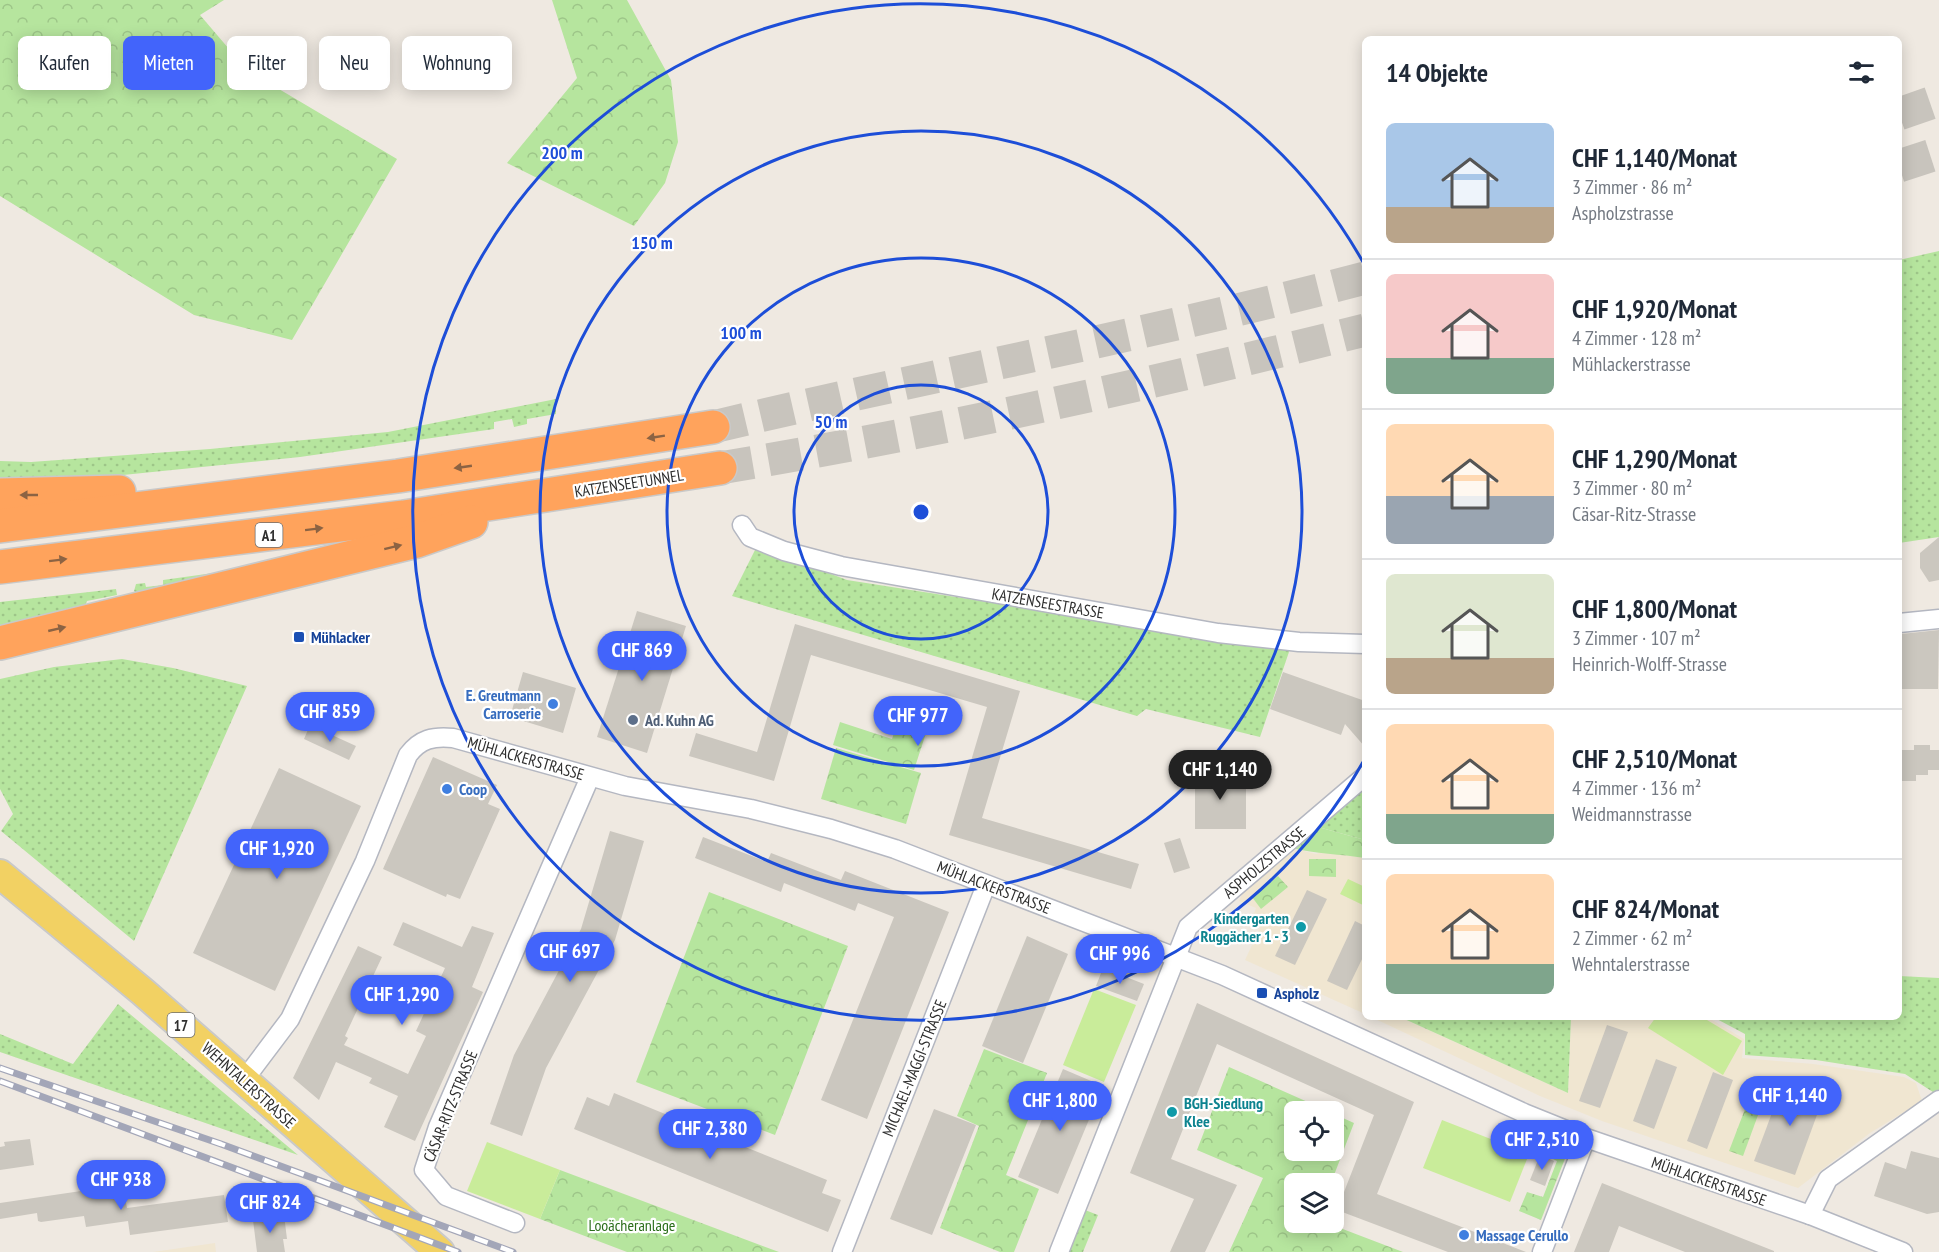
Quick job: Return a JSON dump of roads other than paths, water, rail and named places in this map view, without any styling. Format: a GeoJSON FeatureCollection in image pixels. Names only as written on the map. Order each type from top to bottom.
{"type":"FeatureCollection","features":[{"type":"Feature","properties":{"kind":"highway"},"geometry":{"type":"LineString","coordinates":[[0,526],[234,498],[474,465],[713,427]]}},
{"type":"Feature","properties":{"kind":"highway","name":"KATZENSEETUNNEL"},"geometry":{"type":"LineString","coordinates":[[537,498],[720,468]]}},
{"type":"Feature","properties":{"kind":"highway"},"geometry":{"type":"LineString","coordinates":[[0,495],[100,494],[157,489],[234,498]]}},
{"type":"Feature","properties":{"kind":"highway"},"geometry":{"type":"LineString","coordinates":[[0,643],[417,541],[537,498]]}},
{"type":"Feature","properties":{"kind":"highway","name":"A1"},"geometry":{"type":"LineString","coordinates":[[0,567],[537,498]]}},
{"type":"Feature","properties":{"kind":"main road","name":"WEHNTALERSTRASSE"},"geometry":{"type":"LineString","coordinates":[[0,874],[143,992],[440,1252]]}},
{"type":"Feature","properties":{"kind":"street","name":"KATZENSEESTRASSE"},"geometry":{"type":"LineString","coordinates":[[742,525],[750,537],[784,551],[841,566],[1218,633],[1299,642],[1362,644]]}},
{"type":"Feature","properties":{"kind":"street"},"geometry":{"type":"LineString","coordinates":[[1902,623],[1939,619]]}},
{"type":"Feature","properties":{"kind":"street","name":"MÜHLACKERSTRASSE"},"geometry":{"type":"LineString","coordinates":[[244,1080],[290,1019],[364,861],[402,768],[413,748],[428,739],[453,738],[625,786],[751,808],[896,849],[1174,956],[1262,993],[1524,1113],[1586,1138],[1810,1215],[1875,1247],[1903,1252]]}},
{"type":"Feature","properties":{"kind":"street","name":"CÄSAR-RITZ-STRASSE"},"geometry":{"type":"LineString","coordinates":[[516,1223],[446,1196],[424,1170],[438,1127],[590,777]]}},
{"type":"Feature","properties":{"kind":"street","name":"ASPHOLZSTRASSE"},"geometry":{"type":"LineString","coordinates":[[1059,1252],[1174,956],[1188,927],[1362,779]]}},
{"type":"Feature","properties":{"kind":"street","name":"MICHAEL-MAGGI-STRASSE"},"geometry":{"type":"LineString","coordinates":[[842,1252],[986,885]]}},
{"type":"Feature","properties":{"kind":"street"},"geometry":{"type":"LineString","coordinates":[[1810,1215],[1828,1179],[1939,1100]]}},
{"type":"Feature","properties":{"kind":"street"},"geometry":{"type":"LineString","coordinates":[[1542,1252],[1586,1138]]}},
{"type":"Feature","properties":{"kind":"tunnel"},"geometry":{"type":"LineString","coordinates":[[1902,113],[1939,100]]}},
{"type":"Feature","properties":{"kind":"tunnel"},"geometry":{"type":"LineString","coordinates":[[1902,165],[1939,153]]}},
{"type":"Feature","properties":{"kind":"tunnel"},"geometry":{"type":"LineString","coordinates":[[713,427],[1203,318],[1362,279]]}},
{"type":"Feature","properties":{"kind":"tunnel"},"geometry":{"type":"LineString","coordinates":[[720,468],[883,439],[1044,406],[1362,331]]}},
{"type":"Feature","properties":{"kind":"railway"},"geometry":{"type":"LineString","coordinates":[[0,1068],[221,1144],[513,1252]]}},
{"type":"Feature","properties":{"kind":"railway"},"geometry":{"type":"LineString","coordinates":[[0,1081],[458,1252]]}},
{"type":"Feature","properties":{"kind":"place","name":"Mühlacker"},"geometry":{"type":"Point","coordinates":[299,637]}},
{"type":"Feature","properties":{"kind":"place","name":"E. Greutmann Carroserie"},"geometry":{"type":"Point","coordinates":[553,704]}},
{"type":"Feature","properties":{"kind":"place","name":"Ad. Kuhn AG"},"geometry":{"type":"Point","coordinates":[633,720]}},
{"type":"Feature","properties":{"kind":"place","name":"Coop"},"geometry":{"type":"Point","coordinates":[447,789]}},
{"type":"Feature","properties":{"kind":"place","name":"Kindergarten Ruggächer 1 - 3"},"geometry":{"type":"Point","coordinates":[1301,927]}},
{"type":"Feature","properties":{"kind":"place","name":"Aspholz"},"geometry":{"type":"Point","coordinates":[1262,993]}},
{"type":"Feature","properties":{"kind":"place","name":"BGH-Siedlung Klee"},"geometry":{"type":"Point","coordinates":[1172,1112]}},
{"type":"Feature","properties":{"kind":"place","name":"Massage Cerullo"},"geometry":{"type":"Point","coordinates":[1464,1235]}},
{"type":"Feature","properties":{"kind":"park label","name":"Looächeranlage"},"geometry":{"type":"Point","coordinates":[632,1225]}}]}
